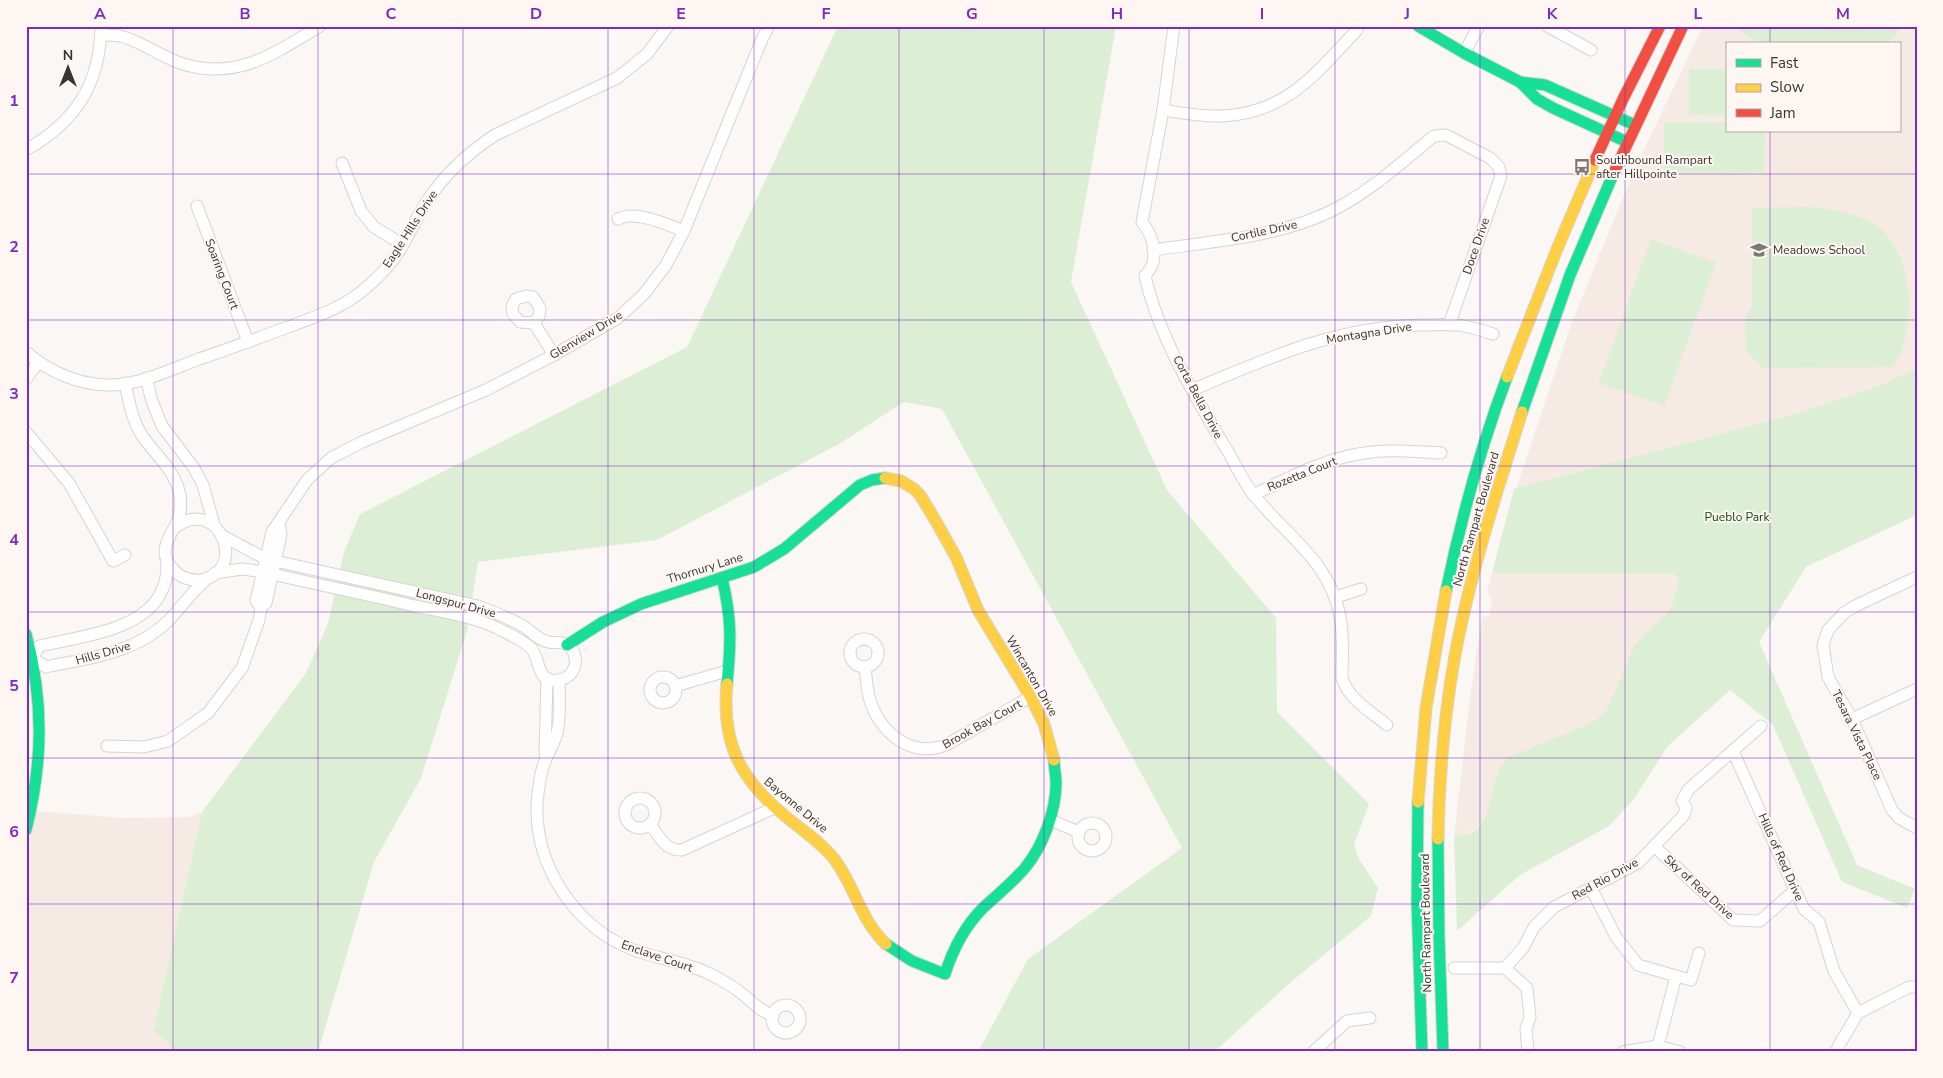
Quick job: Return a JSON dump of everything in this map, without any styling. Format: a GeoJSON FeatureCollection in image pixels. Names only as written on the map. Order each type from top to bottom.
{"type":"FeatureCollection","features":[{"type":"Feature","properties":{"kind":"main road"},"geometry":{"type":"LineString","coordinates":[[1418,26],[1464,53],[1520,82],[1538,99],[1627,142]]}},
{"type":"Feature","properties":{"kind":"main road","name":"North Rampart Boulevard"},"geometry":{"type":"LineString","coordinates":[[1422,1052],[1416,853],[1417,823],[1421,750],[1433,654],[1443,598],[1467,504],[1496,409],[1567,221],[1614,115],[1660,26]]}},
{"type":"Feature","properties":{"kind":"main road","name":"North Rampart Boulevard"},"geometry":{"type":"LineString","coordinates":[[1443,1052],[1438,822],[1448,702],[1454,658],[1504,467],[1548,331],[1627,142],[1684,26]]}},
{"type":"Feature","properties":{"kind":"main road"},"geometry":{"type":"LineString","coordinates":[[1520,82],[1546,85],[1635,125]]}},
{"type":"Feature","properties":{"kind":"main road","name":"Thornury Lane"},"geometry":{"type":"LineString","coordinates":[[567,645],[592,627],[628,610],[663,596],[744,572],[776,555],[864,483],[878,478],[894,479]]}},
{"type":"Feature","properties":{"kind":"main road","name":"Wincanton Drive"},"geometry":{"type":"LineString","coordinates":[[894,479],[909,484],[920,495],[955,556],[976,608],[1045,724],[1054,757],[1055,791],[1050,820],[1042,840],[1025,868],[1014,881],[983,907],[963,931],[952,952],[945,974]]}},
{"type":"Feature","properties":{"kind":"main road","name":"Bayonne Drive"},"geometry":{"type":"LineString","coordinates":[[722,578],[731,626],[724,717],[730,746],[739,766],[751,785],[774,808],[816,840],[832,855],[844,873],[864,916],[880,938],[900,956],[945,974]]}},
{"type":"Feature","properties":{"kind":"main road"},"geometry":{"type":"LineString","coordinates":[[26,634],[38,699],[40,748],[34,797],[26,830]]}},
{"type":"Feature","properties":{"kind":"main road"},"geometry":{"type":"LineString","coordinates":[[1433,654],[1454,658]]}},
{"type":"Feature","properties":{"kind":"street"},"geometry":{"type":"LineString","coordinates":[[26,150],[59,129],[81,103],[96,69],[101,30],[121,36],[181,63],[202,67],[224,68],[246,65],[264,59],[320,26]]}},
{"type":"Feature","properties":{"kind":"street","name":"Eagle Hills Drive"},"geometry":{"type":"LineString","coordinates":[[26,352],[38,362],[60,374],[86,382],[112,385],[146,378],[320,315],[345,303],[366,288],[387,268],[403,245],[430,195],[453,168],[480,145],[495,136],[616,78],[647,54],[668,26]]}},
{"type":"Feature","properties":{"kind":"street","name":"Glenview Drive"},"geometry":{"type":"LineString","coordinates":[[108,746],[144,747],[168,741],[208,713],[242,668],[259,620],[261,607],[266,603],[268,573],[281,534],[279,524],[307,480],[331,458],[362,442],[486,390],[554,355],[618,318],[644,294],[666,265],[684,231],[769,26]]}},
{"type":"Feature","properties":{"kind":"street"},"geometry":{"type":"LineString","coordinates":[[1153,250],[1150,232],[1142,222],[1162,110],[1174,26]]}},
{"type":"Feature","properties":{"kind":"street"},"geometry":{"type":"LineString","coordinates":[[1464,53],[1479,26]]}},
{"type":"Feature","properties":{"kind":"street"},"geometry":{"type":"LineString","coordinates":[[1547,26],[1591,50]]}},
{"type":"Feature","properties":{"kind":"street"},"geometry":{"type":"LineString","coordinates":[[1162,110],[1223,116],[1247,113],[1270,106],[1289,96],[1308,82],[1357,30]]}},
{"type":"Feature","properties":{"kind":"street","name":"Cortile Drive"},"geometry":{"type":"LineString","coordinates":[[1153,250],[1275,231],[1310,221],[1338,208],[1369,189],[1434,136],[1438,135]]}},
{"type":"Feature","properties":{"kind":"street","name":"Doce Drive"},"geometry":{"type":"LineString","coordinates":[[1438,135],[1446,135],[1490,158],[1499,167],[1501,176],[1449,325]]}},
{"type":"Feature","properties":{"kind":"street"},"geometry":{"type":"LineString","coordinates":[[342,163],[361,211],[374,227],[403,245]]}},
{"type":"Feature","properties":{"kind":"street","name":"Soaring Court"},"geometry":{"type":"LineString","coordinates":[[197,206],[248,342]]}},
{"type":"Feature","properties":{"kind":"street"},"geometry":{"type":"LineString","coordinates":[[618,219],[624,216],[652,219],[684,231]]}},
{"type":"Feature","properties":{"kind":"street","name":"Corta Bella Drive"},"geometry":{"type":"LineString","coordinates":[[1153,250],[1153,264],[1145,276],[1148,292],[1161,325],[1192,390],[1253,495],[1318,564],[1328,580],[1336,597],[1341,618],[1342,677],[1344,686],[1351,695],[1387,724]]}},
{"type":"Feature","properties":{"kind":"street"},"geometry":{"type":"LineString","coordinates":[[534,323],[554,355]]}},
{"type":"Feature","properties":{"kind":"street","name":"Montagna Drive"},"geometry":{"type":"LineString","coordinates":[[1192,390],[1274,355],[1336,335],[1401,325],[1463,326],[1493,334]]}},
{"type":"Feature","properties":{"kind":"street"},"geometry":{"type":"LineString","coordinates":[[26,379],[38,362]]}},
{"type":"Feature","properties":{"kind":"street"},"geometry":{"type":"LineString","coordinates":[[146,378],[162,426],[194,468],[203,485],[214,525],[223,536]]}},
{"type":"Feature","properties":{"kind":"street","name":"Hills Drive"},"geometry":{"type":"LineString","coordinates":[[125,383],[132,413],[138,428],[170,472],[177,486],[180,505],[174,528],[166,544],[166,579],[160,594],[152,605],[134,619],[113,629],[39,646],[30,659],[46,667],[104,655],[132,646],[151,634],[169,620],[190,594],[222,565],[226,556],[223,536]]}},
{"type":"Feature","properties":{"kind":"street"},"geometry":{"type":"LineString","coordinates":[[26,432],[69,483],[113,561],[125,555]]}},
{"type":"Feature","properties":{"kind":"street","name":"Rozetta Court"},"geometry":{"type":"LineString","coordinates":[[1253,495],[1320,465],[1351,455],[1405,451],[1441,453]]}},
{"type":"Feature","properties":{"kind":"street"},"geometry":{"type":"LineString","coordinates":[[174,528],[185,521],[197,519],[214,525]]}},
{"type":"Feature","properties":{"kind":"street","name":"Longspur Drive"},"geometry":{"type":"LineString","coordinates":[[223,536],[271,560],[478,606],[509,619],[549,643],[560,642],[567,645]]}},
{"type":"Feature","properties":{"kind":"street"},"geometry":{"type":"LineString","coordinates":[[167,561],[178,574],[188,579],[198,580],[212,575]]}},
{"type":"Feature","properties":{"kind":"street","name":"Longspur Drive"},"geometry":{"type":"LineString","coordinates":[[212,575],[242,569],[268,573],[479,621],[506,632],[531,648],[537,656],[537,664],[540,671],[547,678]]}},
{"type":"Feature","properties":{"kind":"street","name":"Tesara Vista Place"},"geometry":{"type":"LineString","coordinates":[[1917,576],[1844,613],[1828,630],[1824,645],[1828,677],[1852,719],[1892,810],[1899,818],[1917,828]]}},
{"type":"Feature","properties":{"kind":"street"},"geometry":{"type":"LineString","coordinates":[[1336,597],[1361,589]]}},
{"type":"Feature","properties":{"kind":"street"},"geometry":{"type":"LineString","coordinates":[[547,678],[560,680],[570,675],[575,665],[574,654],[567,645]]}},
{"type":"Feature","properties":{"kind":"street","name":"Brook Bay Court"},"geometry":{"type":"LineString","coordinates":[[865,667],[870,698],[877,716],[895,738],[917,748],[933,749],[948,744],[1030,697]]}},
{"type":"Feature","properties":{"kind":"street"},"geometry":{"type":"LineString","coordinates":[[675,686],[727,671]]}},
{"type":"Feature","properties":{"kind":"street","name":"Enclave Court"},"geometry":{"type":"LineString","coordinates":[[544,764],[547,678]]}},
{"type":"Feature","properties":{"kind":"street","name":"Enclave Court"},"geometry":{"type":"LineString","coordinates":[[560,680],[558,729],[544,764],[538,788],[537,806],[541,843],[553,877],[574,907],[593,926],[616,942],[650,956],[708,973],[727,983],[760,1010],[773,1016]]}},
{"type":"Feature","properties":{"kind":"street"},"geometry":{"type":"LineString","coordinates":[[1852,719],[1917,688]]}},
{"type":"Feature","properties":{"kind":"street","name":"Red Rio Drive"},"geometry":{"type":"LineString","coordinates":[[1505,968],[1523,948],[1534,927],[1554,907],[1638,863],[1684,814],[1686,808],[1682,801],[1688,790],[1761,726]]}},
{"type":"Feature","properties":{"kind":"street","name":"Hills of Red Drive"},"geometry":{"type":"LineString","coordinates":[[1733,751],[1804,909],[1819,922],[1834,971],[1858,1013]]}},
{"type":"Feature","properties":{"kind":"street"},"geometry":{"type":"LineString","coordinates":[[650,824],[665,844],[680,850],[687,849],[774,808]]}},
{"type":"Feature","properties":{"kind":"street"},"geometry":{"type":"LineString","coordinates":[[1050,820],[1079,832]]}},
{"type":"Feature","properties":{"kind":"street","name":"Sky of Red Drive"},"geometry":{"type":"LineString","coordinates":[[1654,846],[1733,920],[1760,920],[1795,890]]}},
{"type":"Feature","properties":{"kind":"street"},"geometry":{"type":"LineString","coordinates":[[1591,888],[1616,937],[1638,965],[1691,980],[1699,953]]}},
{"type":"Feature","properties":{"kind":"street"},"geometry":{"type":"LineString","coordinates":[[1454,968],[1505,968],[1528,988],[1530,1017],[1526,1029],[1528,1052]]}},
{"type":"Feature","properties":{"kind":"street"},"geometry":{"type":"LineString","coordinates":[[1658,1046],[1676,976]]}},
{"type":"Feature","properties":{"kind":"street"},"geometry":{"type":"LineString","coordinates":[[1835,1052],[1858,1013],[1909,987],[1917,987]]}},
{"type":"Feature","properties":{"kind":"street"},"geometry":{"type":"LineString","coordinates":[[1313,1052],[1347,1021],[1370,1018]]}},
{"type":"Feature","properties":{"kind":"street"},"geometry":{"type":"LineString","coordinates":[[1623,1052],[1658,1046],[1680,1052]]}},
{"type":"Feature","properties":{"kind":"shaded area","name":"Meadows School"},"geometry":{"type":"Polygon","coordinates":[[[1703,26],[1917,26],[1917,369],[1878,386],[1795,414],[1516,489],[1570,327],[1633,173],[1703,26]]]}},
{"type":"Feature","properties":{"kind":"shaded area"},"geometry":{"type":"Polygon","coordinates":[[[1492,573],[1673,573],[1679,581],[1671,609],[1635,645],[1605,713],[1591,723],[1514,755],[1482,822],[1467,835],[1454,837],[1470,697],[1482,618],[1489,615],[1492,599],[1487,593],[1492,573]]]}},
{"type":"Feature","properties":{"kind":"shaded area"},"geometry":{"type":"Polygon","coordinates":[[[37,811],[123,818],[188,817],[202,812],[153,1030],[168,1042],[173,1052],[26,1052],[26,849],[37,811]]]}},
{"type":"Feature","properties":{"kind":"green space"},"geometry":{"type":"Polygon","coordinates":[[[838,26],[1116,26],[1071,282],[1167,490],[1276,618],[1277,712],[1369,804],[1354,845],[1359,859],[1378,888],[1371,916],[1291,982],[1214,1052],[978,1052],[1028,959],[1182,848],[942,409],[904,402],[839,444],[657,540],[478,562],[467,631],[421,778],[374,862],[318,1052],[173,1052],[168,1042],[153,1031],[202,812],[306,673],[328,623],[344,552],[360,514],[687,347],[838,26]]]}},
{"type":"Feature","properties":{"kind":"green space"},"geometry":{"type":"Polygon","coordinates":[[[1732,26],[1902,26],[1890,42],[1759,42],[1732,26]]]}},
{"type":"Feature","properties":{"kind":"green space"},"geometry":{"type":"Polygon","coordinates":[[[1689,69],[1726,69],[1726,116],[1689,115],[1689,69]]]}},
{"type":"Feature","properties":{"kind":"green space"},"geometry":{"type":"Polygon","coordinates":[[[1726,122],[1726,132],[1765,132],[1764,172],[1664,173],[1664,123],[1726,122]]]}},
{"type":"Feature","properties":{"kind":"green space"},"geometry":{"type":"Polygon","coordinates":[[[1806,207],[1846,213],[1865,219],[1884,231],[1899,254],[1908,286],[1909,304],[1905,338],[1893,367],[1763,368],[1746,351],[1745,317],[1752,306],[1752,208],[1806,207]]]}},
{"type":"Feature","properties":{"kind":"green space"},"geometry":{"type":"Polygon","coordinates":[[[1651,239],[1716,263],[1664,406],[1599,383],[1651,239]]]}},
{"type":"Feature","properties":{"kind":"green space","name":"Pueblo Park"},"geometry":{"type":"Polygon","coordinates":[[[1917,369],[1917,515],[1806,567],[1759,642],[1857,865],[1915,889],[1907,908],[1842,882],[1773,725],[1730,690],[1668,746],[1633,800],[1609,826],[1520,875],[1457,931],[1454,837],[1469,834],[1479,826],[1485,816],[1496,778],[1501,767],[1509,757],[1591,723],[1605,713],[1635,645],[1671,609],[1679,581],[1673,573],[1492,573],[1514,489],[1795,414],[1878,386],[1917,369]]]}},
{"type":"Feature","properties":{"kind":"traffic: fast"},"geometry":{"type":"LineString","coordinates":[[1418,26],[1464,53],[1520,82],[1537,99],[1553,108],[1627,142]]}},
{"type":"Feature","properties":{"kind":"traffic: fast"},"geometry":{"type":"LineString","coordinates":[[1520,82],[1545,85],[1635,125]]}},
{"type":"Feature","properties":{"kind":"traffic: fast"},"geometry":{"type":"LineString","coordinates":[[1522,412],[1570,275],[1615,170]]}},
{"type":"Feature","properties":{"kind":"traffic: fast"},"geometry":{"type":"LineString","coordinates":[[1446,591],[1472,483],[1507,377]]}},
{"type":"Feature","properties":{"kind":"traffic: fast"},"geometry":{"type":"LineString","coordinates":[[567,645],[603,622],[641,604],[754,567],[784,549],[860,485],[872,480],[885,478]]}},
{"type":"Feature","properties":{"kind":"traffic: fast"},"geometry":{"type":"LineString","coordinates":[[722,578],[728,606],[730,631],[727,684]]}},
{"type":"Feature","properties":{"kind":"traffic: fast"},"geometry":{"type":"LineString","coordinates":[[26,634],[36,684],[39,732],[36,780],[26,830]]}},
{"type":"Feature","properties":{"kind":"traffic: fast"},"geometry":{"type":"LineString","coordinates":[[886,944],[912,961],[945,974],[956,947],[970,923],[1025,868],[1043,839],[1054,805],[1056,783],[1054,760]]}},
{"type":"Feature","properties":{"kind":"traffic: fast"},"geometry":{"type":"LineString","coordinates":[[1418,802],[1417,902],[1422,1052]]}},
{"type":"Feature","properties":{"kind":"traffic: fast"},"geometry":{"type":"LineString","coordinates":[[1438,839],[1443,1052]]}},
{"type":"Feature","properties":{"kind":"traffic: slow"},"geometry":{"type":"LineString","coordinates":[[1507,377],[1557,249],[1595,160]]}},
{"type":"Feature","properties":{"kind":"traffic: slow"},"geometry":{"type":"LineString","coordinates":[[1438,839],[1445,727],[1450,683],[1460,630],[1484,536],[1522,412]]}},
{"type":"Feature","properties":{"kind":"traffic: slow"},"geometry":{"type":"LineString","coordinates":[[885,478],[901,481],[914,489],[920,495],[934,518],[956,557],[978,610],[1030,696],[1044,724],[1054,760]]}},
{"type":"Feature","properties":{"kind":"traffic: slow"},"geometry":{"type":"LineString","coordinates":[[1418,802],[1426,708],[1446,591]]}},
{"type":"Feature","properties":{"kind":"traffic: slow"},"geometry":{"type":"LineString","coordinates":[[727,684],[726,706],[728,726],[738,761],[747,777],[773,806],[814,839],[835,860],[870,925],[886,944]]}},
{"type":"Feature","properties":{"kind":"traffic: jam"},"geometry":{"type":"LineString","coordinates":[[1595,160],[1660,26]]}},
{"type":"Feature","properties":{"kind":"traffic: jam"},"geometry":{"type":"LineString","coordinates":[[1615,170],[1683,26]]}},
{"type":"Feature","properties":{"kind":"place","name":"Southbound Rampart after Hillpointe"},"geometry":{"type":"Point","coordinates":[1582,167]}},
{"type":"Feature","properties":{"kind":"place","name":"Meadows School"},"geometry":{"type":"Point","coordinates":[1759,250]}}]}
